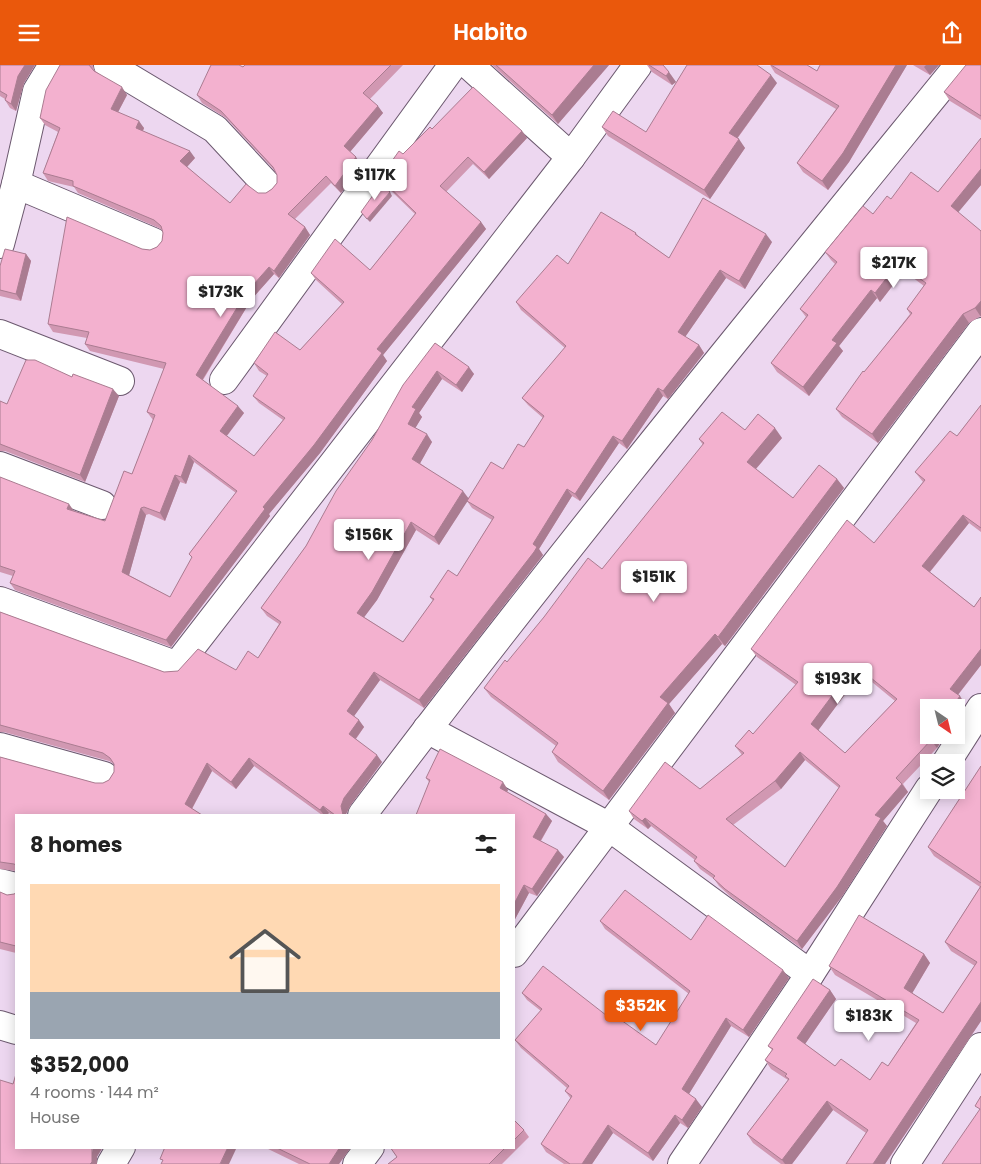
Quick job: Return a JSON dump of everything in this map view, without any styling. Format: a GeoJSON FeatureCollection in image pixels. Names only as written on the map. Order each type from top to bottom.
{"type":"FeatureCollection","features":[{"type":"Feature","properties":{"kind":"street"},"geometry":{"type":"LineString","coordinates":[[0,244],[16,185],[37,91],[53,65]]}},
{"type":"Feature","properties":{"kind":"street"},"geometry":{"type":"LineString","coordinates":[[108,65],[215,129],[267,185]]}},
{"type":"Feature","properties":{"kind":"street"},"geometry":{"type":"LineString","coordinates":[[224,380],[453,65]]}},
{"type":"Feature","properties":{"kind":"street"},"geometry":{"type":"LineString","coordinates":[[470,65],[571,157]]}},
{"type":"Feature","properties":{"kind":"street"},"geometry":{"type":"LineString","coordinates":[[0,601],[176,665],[178,664],[571,157],[638,65]]}},
{"type":"Feature","properties":{"kind":"street"},"geometry":{"type":"LineString","coordinates":[[363,814],[427,729],[720,359],[958,65]]}},
{"type":"Feature","properties":{"kind":"street"},"geometry":{"type":"LineString","coordinates":[[16,185],[153,242]]}},
{"type":"Feature","properties":{"kind":"street"},"geometry":{"type":"LineString","coordinates":[[515,952],[981,332]]}},
{"type":"Feature","properties":{"kind":"street"},"geometry":{"type":"LineString","coordinates":[[0,334],[120,381]]}},
{"type":"Feature","properties":{"kind":"street"},"geometry":{"type":"LineString","coordinates":[[0,465],[102,505]]}},
{"type":"Feature","properties":{"kind":"street"},"geometry":{"type":"LineString","coordinates":[[952,754],[981,708]]}},
{"type":"Feature","properties":{"kind":"street"},"geometry":{"type":"LineString","coordinates":[[427,729],[608,826],[810,974]]}},
{"type":"Feature","properties":{"kind":"street"},"geometry":{"type":"LineString","coordinates":[[0,747],[104,776]]}},
{"type":"Feature","properties":{"kind":"street"},"geometry":{"type":"LineString","coordinates":[[682,1164],[810,974],[923,799]]}},
{"type":"Feature","properties":{"kind":"street"},"geometry":{"type":"LineString","coordinates":[[0,883],[15,887]]}},
{"type":"Feature","properties":{"kind":"street"},"geometry":{"type":"LineString","coordinates":[[0,1025],[15,1030]]}},
{"type":"Feature","properties":{"kind":"street"},"geometry":{"type":"LineString","coordinates":[[905,1164],[981,1047]]}},
{"type":"Feature","properties":{"kind":"street"},"geometry":{"type":"LineString","coordinates":[[111,1164],[120,1149]]}},
{"type":"Feature","properties":{"kind":"street"},"geometry":{"type":"LineString","coordinates":[[358,1164],[369,1149]]}},
{"type":"Feature","properties":{"kind":"building"},"geometry":{"type":"Polygon","coordinates":[[[0,65],[25,65],[18,76],[11,104],[5,100],[7,95],[0,91],[0,65]]]}},
{"type":"Feature","properties":{"kind":"building"},"geometry":{"type":"Polygon","coordinates":[[[60,65],[89,65],[94,71],[122,87],[111,109],[139,121],[136,128],[190,151],[180,161],[230,203],[246,184],[258,193],[266,193],[277,183],[277,175],[273,167],[221,111],[197,95],[211,65],[239,65],[243,67],[245,65],[391,65],[363,93],[378,106],[344,146],[356,157],[335,186],[326,176],[288,214],[305,227],[274,271],[269,267],[246,293],[196,375],[238,406],[220,431],[254,456],[285,418],[253,396],[268,374],[254,363],[275,332],[300,350],[344,302],[311,273],[335,239],[370,270],[416,213],[380,178],[399,151],[403,154],[430,127],[432,129],[473,87],[522,131],[484,172],[468,157],[440,186],[481,222],[377,349],[382,353],[314,445],[263,507],[265,509],[166,640],[10,583],[15,571],[0,566],[0,477],[69,504],[67,509],[105,521],[124,471],[132,474],[155,415],[147,412],[166,363],[85,344],[89,332],[48,324],[67,217],[142,249],[150,250],[157,247],[162,241],[163,233],[161,226],[154,220],[73,186],[73,181],[43,173],[60,128],[40,118],[46,90],[60,65]],[[189,455],[181,477],[175,475],[160,513],[144,507],[141,508],[122,572],[170,597],[192,557],[189,554],[237,491],[189,455]]]}},
{"type":"Feature","properties":{"kind":"building"},"geometry":{"type":"Polygon","coordinates":[[[496,65],[594,65],[552,115],[496,65]]]}},
{"type":"Feature","properties":{"kind":"building"},"geometry":{"type":"Polygon","coordinates":[[[649,65],[663,65],[669,72],[666,76],[649,65]]]}},
{"type":"Feature","properties":{"kind":"building"},"geometry":{"type":"Polygon","coordinates":[[[687,65],[757,65],[771,75],[729,133],[739,139],[704,190],[602,127],[613,111],[646,132],[687,65]]]}},
{"type":"Feature","properties":{"kind":"building"},"geometry":{"type":"Polygon","coordinates":[[[771,65],[807,65],[817,71],[820,65],[896,65],[843,153],[822,181],[797,163],[839,106],[771,65]]]}},
{"type":"Feature","properties":{"kind":"building"},"geometry":{"type":"Polygon","coordinates":[[[966,65],[981,65],[981,116],[944,92],[966,65]]]}},
{"type":"Feature","properties":{"kind":"building"},"geometry":{"type":"Polygon","coordinates":[[[981,138],[981,169],[951,206],[981,231],[981,301],[975,308],[963,314],[872,434],[836,409],[863,371],[912,313],[907,309],[926,283],[898,263],[875,293],[871,290],[832,340],[837,343],[803,387],[771,363],[808,315],[800,309],[837,262],[825,252],[863,206],[873,214],[887,196],[891,199],[911,172],[938,192],[981,138]]]}},
{"type":"Feature","properties":{"kind":"building"},"geometry":{"type":"Polygon","coordinates":[[[381,184],[390,192],[367,219],[361,212],[381,184]]]}},
{"type":"Feature","properties":{"kind":"building"},"geometry":{"type":"Polygon","coordinates":[[[703,198],[766,234],[739,281],[720,270],[678,332],[699,345],[663,391],[658,388],[622,441],[613,436],[575,494],[567,489],[533,544],[537,547],[534,552],[419,700],[374,672],[347,711],[359,720],[349,734],[377,755],[344,798],[341,806],[343,814],[334,814],[323,806],[320,810],[249,758],[231,782],[207,763],[185,804],[200,814],[15,814],[15,864],[0,862],[0,757],[95,783],[103,783],[109,780],[114,772],[114,764],[103,753],[0,725],[0,612],[164,672],[178,671],[198,649],[236,670],[248,651],[258,658],[281,622],[261,608],[306,546],[336,491],[372,440],[403,385],[435,343],[469,367],[456,385],[437,371],[412,407],[416,409],[408,424],[427,434],[412,459],[463,491],[434,537],[411,522],[372,592],[357,613],[403,642],[434,599],[430,597],[448,570],[457,576],[494,517],[467,501],[491,462],[503,469],[518,444],[524,447],[544,416],[522,398],[566,346],[516,302],[557,255],[568,264],[601,212],[636,233],[669,258],[703,198]]]}},
{"type":"Feature","properties":{"kind":"building"},"geometry":{"type":"Polygon","coordinates":[[[5,249],[26,254],[16,294],[0,290],[0,266],[5,249]]]}},
{"type":"Feature","properties":{"kind":"building"},"geometry":{"type":"Polygon","coordinates":[[[26,360],[35,360],[72,377],[73,374],[113,389],[80,475],[0,444],[0,401],[7,404],[26,360]]]}},
{"type":"Feature","properties":{"kind":"building"},"geometry":{"type":"Polygon","coordinates":[[[981,405],[981,528],[963,515],[922,566],[974,607],[981,597],[981,649],[950,689],[960,696],[958,699],[920,699],[920,744],[927,744],[896,778],[902,784],[875,815],[881,818],[837,887],[797,941],[725,889],[713,878],[715,876],[694,861],[697,857],[645,818],[642,821],[629,811],[665,762],[700,789],[744,753],[735,746],[749,730],[753,734],[798,682],[751,649],[847,520],[874,543],[925,480],[915,472],[950,431],[957,436],[981,405]],[[855,665],[811,724],[845,753],[897,699],[855,665]],[[800,752],[775,781],[726,819],[785,867],[840,786],[800,752]]]}},
{"type":"Feature","properties":{"kind":"building"},"geometry":{"type":"Polygon","coordinates":[[[722,412],[745,430],[758,414],[775,428],[747,462],[793,498],[819,465],[837,479],[718,637],[715,634],[660,697],[668,703],[603,791],[552,752],[558,743],[484,688],[505,660],[507,662],[544,617],[588,558],[602,569],[704,443],[699,439],[722,412]]]}},
{"type":"Feature","properties":{"kind":"building"},"geometry":{"type":"Polygon","coordinates":[[[440,749],[503,782],[500,788],[546,814],[533,837],[558,850],[532,889],[524,885],[515,902],[515,814],[416,814],[430,780],[426,778],[440,749]]]}},
{"type":"Feature","properties":{"kind":"building"},"geometry":{"type":"Polygon","coordinates":[[[981,766],[981,883],[928,847],[959,799],[965,799],[965,790],[981,766]]]}},
{"type":"Feature","properties":{"kind":"building"},"geometry":{"type":"Polygon","coordinates":[[[981,886],[981,1002],[873,1164],[846,1164],[868,1130],[827,1101],[782,1160],[747,1134],[789,1079],[785,1076],[787,1074],[765,1060],[773,1049],[768,1046],[813,979],[830,990],[797,1038],[835,1066],[841,1059],[870,1080],[882,1062],[888,1066],[919,1020],[829,966],[859,915],[924,954],[904,988],[943,1013],[977,962],[945,942],[981,886]]]}},
{"type":"Feature","properties":{"kind":"building"},"geometry":{"type":"Polygon","coordinates":[[[625,890],[691,940],[708,915],[783,970],[743,1030],[726,1018],[682,1089],[696,1099],[682,1120],[675,1115],[648,1153],[608,1125],[582,1164],[570,1164],[541,1144],[572,1096],[565,1091],[569,1086],[515,1040],[542,1009],[522,993],[543,966],[611,1019],[614,1015],[656,1045],[690,991],[600,921],[625,890]]]}},
{"type":"Feature","properties":{"kind":"building"},"geometry":{"type":"Polygon","coordinates":[[[0,892],[7,895],[15,894],[15,946],[0,942],[0,892]]]}},
{"type":"Feature","properties":{"kind":"building"},"geometry":{"type":"Polygon","coordinates":[[[15,1077],[15,1149],[92,1149],[92,1162],[90,1164],[0,1164],[0,1080],[13,1084],[15,1077]]]}},
{"type":"Feature","properties":{"kind":"building"},"geometry":{"type":"Polygon","coordinates":[[[981,1096],[981,1164],[942,1164],[980,1109],[975,1106],[981,1096]]]}},
{"type":"Feature","properties":{"kind":"building"},"geometry":{"type":"Polygon","coordinates":[[[515,1121],[524,1130],[515,1139],[515,1121]]]}},
{"type":"Feature","properties":{"kind":"building"},"geometry":{"type":"Polygon","coordinates":[[[164,1149],[227,1149],[220,1164],[161,1164],[163,1160],[160,1159],[164,1149]]]}},
{"type":"Feature","properties":{"kind":"building"},"geometry":{"type":"Polygon","coordinates":[[[279,1149],[339,1149],[329,1164],[310,1164],[279,1149]]]}},
{"type":"Feature","properties":{"kind":"building"},"geometry":{"type":"Polygon","coordinates":[[[391,1149],[504,1149],[489,1164],[388,1164],[397,1157],[391,1149]]]}}]}
